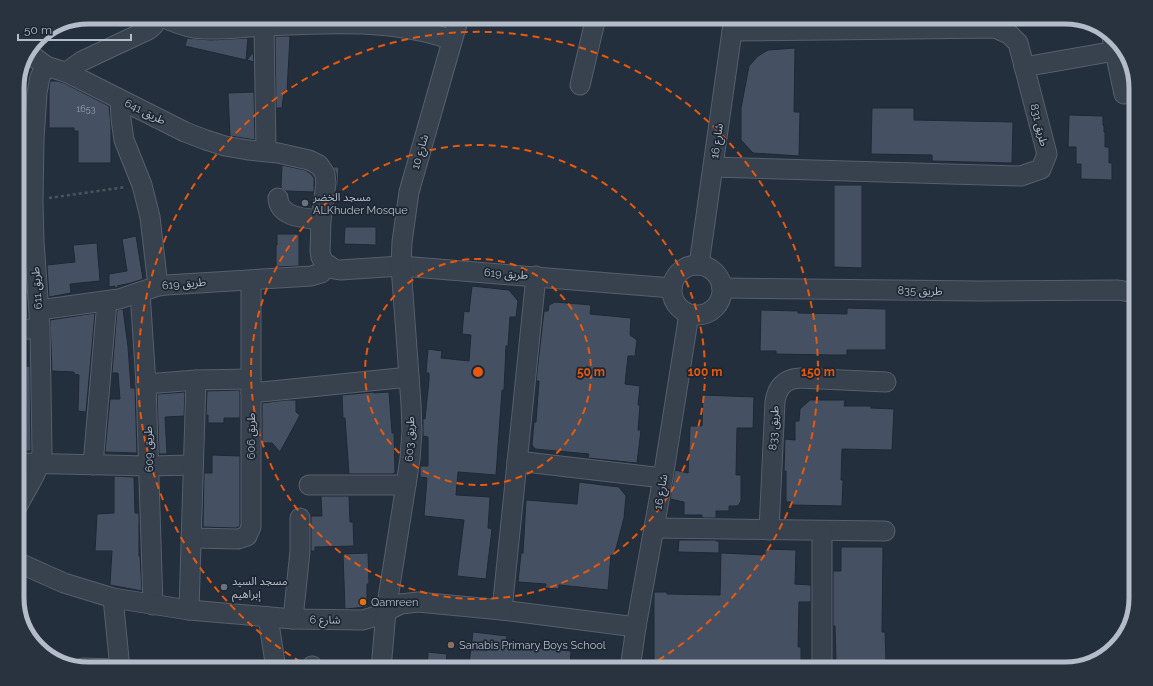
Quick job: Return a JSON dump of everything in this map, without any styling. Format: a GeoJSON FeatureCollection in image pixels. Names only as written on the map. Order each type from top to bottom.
{"type":"FeatureCollection","features":[{"type":"Feature","properties":{"kind":"street"},"geometry":{"type":"LineString","coordinates":[[68,73],[82,60],[148,30],[154,24]]}},
{"type":"Feature","properties":{"kind":"street"},"geometry":{"type":"LineString","coordinates":[[177,24],[194,28],[228,28],[296,24]]}},
{"type":"Feature","properties":{"kind":"street"},"geometry":{"type":"LineString","coordinates":[[383,24],[434,33],[452,40]]}},
{"type":"Feature","properties":{"kind":"street","name":"شارع 10"},"geometry":{"type":"LineString","coordinates":[[401,266],[402,242],[409,192],[457,24]]}},
{"type":"Feature","properties":{"kind":"street"},"geometry":{"type":"LineString","coordinates":[[580,85],[594,24]]}},
{"type":"Feature","properties":{"kind":"street","name":"شارع 16"},"geometry":{"type":"LineString","coordinates":[[699,265],[733,24]]}},
{"type":"Feature","properties":{"kind":"street","name":"طريق 831"},"geometry":{"type":"LineString","coordinates":[[713,167],[1021,176],[1041,169],[1047,154],[1018,43],[1009,34],[995,28],[978,24]]}},
{"type":"Feature","properties":{"kind":"street"},"geometry":{"type":"LineString","coordinates":[[264,26],[272,152]]}},
{"type":"Feature","properties":{"kind":"street"},"geometry":{"type":"LineString","coordinates":[[1024,67],[1111,44]]}},
{"type":"Feature","properties":{"kind":"street"},"geometry":{"type":"LineString","coordinates":[[1114,47],[1124,94]]}},
{"type":"Feature","properties":{"kind":"street","name":"طريق 641"},"geometry":{"type":"LineString","coordinates":[[33,56],[46,66],[68,73],[185,132],[206,140],[225,146],[272,152],[309,160],[319,165],[325,174],[326,183],[321,220]]}},
{"type":"Feature","properties":{"kind":"street","name":"طريق 611"},"geometry":{"type":"LineString","coordinates":[[24,494],[40,463],[43,442],[39,319],[26,258],[33,201],[34,139],[37,93],[40,78],[46,66]]}},
{"type":"Feature","properties":{"kind":"street"},"geometry":{"type":"LineString","coordinates":[[120,100],[124,140],[142,185],[150,217],[158,286]]}},
{"type":"Feature","properties":{"kind":"street"},"geometry":{"type":"LineString","coordinates":[[278,198],[278,202],[285,211],[292,215],[321,220],[321,257],[334,268]]}},
{"type":"Feature","properties":{"kind":"street"},"geometry":{"type":"LineString","coordinates":[[691,265],[699,265],[706,266],[717,275],[721,281],[722,288],[718,304],[705,314],[697,315],[689,314],[678,306],[672,295],[672,288],[673,280],[678,273],[691,265]]}},
{"type":"Feature","properties":{"kind":"street","name":"طريق 619"},"geometry":{"type":"LineString","coordinates":[[24,326],[39,319],[158,286],[316,275],[334,268],[401,266],[672,288]]}},
{"type":"Feature","properties":{"kind":"street","name":"طريق 603"},"geometry":{"type":"LineString","coordinates":[[382,662],[386,611],[410,459],[412,431],[401,266]]}},
{"type":"Feature","properties":{"kind":"street"},"geometry":{"type":"LineString","coordinates":[[502,610],[536,276]]}},
{"type":"Feature","properties":{"kind":"street","name":"طريق 606"},"geometry":{"type":"LineString","coordinates":[[191,538],[238,539],[247,536],[251,527],[251,280]]}},
{"type":"Feature","properties":{"kind":"street","name":"طريق 835"},"geometry":{"type":"LineString","coordinates":[[722,288],[1127,292]]}},
{"type":"Feature","properties":{"kind":"street","name":"طريق 609"},"geometry":{"type":"LineString","coordinates":[[140,292],[146,384],[152,605]]}},
{"type":"Feature","properties":{"kind":"street"},"geometry":{"type":"LineString","coordinates":[[93,465],[107,301]]}},
{"type":"Feature","properties":{"kind":"street","name":"شارع 16"},"geometry":{"type":"LineString","coordinates":[[631,662],[663,478],[689,314]]}},
{"type":"Feature","properties":{"kind":"street"},"geometry":{"type":"LineString","coordinates":[[146,384],[196,380],[251,386],[409,377]]}},
{"type":"Feature","properties":{"kind":"street","name":"طريق 833"},"geometry":{"type":"LineString","coordinates":[[770,530],[775,402],[778,389],[787,380],[799,378],[886,382]]}},
{"type":"Feature","properties":{"kind":"street"},"geometry":{"type":"LineString","coordinates":[[189,610],[196,380]]}},
{"type":"Feature","properties":{"kind":"street"},"geometry":{"type":"LineString","coordinates":[[518,461],[663,478]]}},
{"type":"Feature","properties":{"kind":"street"},"geometry":{"type":"LineString","coordinates":[[24,463],[149,466],[193,465]]}},
{"type":"Feature","properties":{"kind":"street"},"geometry":{"type":"LineString","coordinates":[[309,485],[406,485]]}},
{"type":"Feature","properties":{"kind":"street"},"geometry":{"type":"LineString","coordinates":[[293,619],[300,550],[300,518]]}},
{"type":"Feature","properties":{"kind":"street"},"geometry":{"type":"LineString","coordinates":[[654,528],[885,532]]}},
{"type":"Feature","properties":{"kind":"street"},"geometry":{"type":"LineString","coordinates":[[822,531],[822,662]]}},
{"type":"Feature","properties":{"kind":"street","name":"شارع 6"},"geometry":{"type":"LineString","coordinates":[[24,565],[64,583],[114,598],[189,610],[293,619],[363,620],[376,616],[401,604],[418,602],[502,610],[636,627]]}},
{"type":"Feature","properties":{"kind":"street"},"geometry":{"type":"LineString","coordinates":[[114,598],[119,662]]}},
{"type":"Feature","properties":{"kind":"street"},"geometry":{"type":"LineString","coordinates":[[268,617],[275,662]]}},
{"type":"Feature","properties":{"kind":"path"},"geometry":{"type":"LineString","coordinates":[[33,201],[142,185]]}},
{"type":"Feature","properties":{"kind":"building"},"geometry":{"type":"Polygon","coordinates":[[[275,36],[290,36],[287,91],[284,91],[282,108],[276,108],[275,36]]]}},
{"type":"Feature","properties":{"kind":"building"},"geometry":{"type":"Polygon","coordinates":[[[187,38],[211,40],[248,38],[246,60],[185,46],[187,38]]]}},
{"type":"Feature","properties":{"kind":"building"},"geometry":{"type":"Polygon","coordinates":[[[795,48],[794,112],[800,112],[799,156],[753,153],[741,140],[741,108],[749,66],[758,56],[768,50],[795,48]]]}},
{"type":"Feature","properties":{"kind":"building"},"geometry":{"type":"Polygon","coordinates":[[[253,52],[254,62],[247,60],[253,52]]]}},
{"type":"Feature","properties":{"kind":"building"},"geometry":{"type":"Polygon","coordinates":[[[50,81],[64,83],[109,106],[111,126],[111,163],[78,163],[78,131],[74,131],[74,128],[49,128],[50,81]]]}},
{"type":"Feature","properties":{"kind":"building"},"geometry":{"type":"Polygon","coordinates":[[[254,92],[255,140],[230,136],[228,93],[254,92]]]}},
{"type":"Feature","properties":{"kind":"building"},"geometry":{"type":"Polygon","coordinates":[[[872,108],[914,108],[914,120],[1013,122],[1012,163],[932,161],[932,155],[871,154],[872,108]]]}},
{"type":"Feature","properties":{"kind":"building"},"geometry":{"type":"Polygon","coordinates":[[[1069,115],[1103,116],[1105,147],[1109,147],[1109,163],[1112,163],[1112,180],[1081,179],[1081,164],[1076,164],[1076,147],[1068,147],[1069,115]]]}},
{"type":"Feature","properties":{"kind":"building"},"geometry":{"type":"Polygon","coordinates":[[[282,165],[305,170],[311,174],[314,178],[314,192],[286,191],[281,188],[282,165]]]}},
{"type":"Feature","properties":{"kind":"building"},"geometry":{"type":"Polygon","coordinates":[[[333,167],[339,167],[338,187],[336,173],[333,167]]]}},
{"type":"Feature","properties":{"kind":"building"},"geometry":{"type":"Polygon","coordinates":[[[834,185],[862,185],[862,268],[834,267],[834,185]]]}},
{"type":"Feature","properties":{"kind":"building"},"geometry":{"type":"Polygon","coordinates":[[[345,227],[376,227],[376,245],[344,244],[345,227]]]}},
{"type":"Feature","properties":{"kind":"building"},"geometry":{"type":"Polygon","coordinates":[[[277,234],[299,234],[299,266],[276,267],[277,234]]]}},
{"type":"Feature","properties":{"kind":"building"},"geometry":{"type":"Polygon","coordinates":[[[136,236],[143,279],[117,286],[120,287],[116,288],[115,286],[109,287],[109,274],[127,271],[122,239],[136,236]]]}},
{"type":"Feature","properties":{"kind":"building"},"geometry":{"type":"Polygon","coordinates":[[[97,243],[100,281],[70,284],[71,293],[49,297],[47,265],[75,262],[73,245],[97,243]]]}},
{"type":"Feature","properties":{"kind":"building"},"geometry":{"type":"Polygon","coordinates":[[[24,272],[28,318],[24,318],[24,272]]]}},
{"type":"Feature","properties":{"kind":"building"},"geometry":{"type":"Polygon","coordinates":[[[472,286],[509,290],[518,301],[516,317],[510,317],[508,346],[506,346],[504,390],[502,390],[496,475],[458,472],[456,495],[490,497],[488,528],[492,529],[486,579],[457,576],[464,520],[424,516],[427,478],[420,477],[420,466],[428,466],[428,437],[423,436],[423,418],[425,419],[429,380],[429,373],[426,373],[428,349],[442,351],[441,358],[469,361],[471,335],[462,334],[464,311],[469,312],[472,286]]]}},
{"type":"Feature","properties":{"kind":"building"},"geometry":{"type":"Polygon","coordinates":[[[555,302],[591,305],[590,314],[631,318],[630,335],[637,340],[635,356],[628,356],[625,384],[640,386],[638,430],[641,430],[637,463],[588,458],[589,454],[535,449],[532,445],[534,422],[536,422],[539,381],[536,381],[544,311],[548,311],[549,305],[555,302]]]}},
{"type":"Feature","properties":{"kind":"building"},"geometry":{"type":"Polygon","coordinates":[[[847,308],[886,309],[886,350],[847,350],[847,355],[776,354],[776,351],[760,351],[761,310],[798,311],[798,313],[847,314],[847,308]]]}},
{"type":"Feature","properties":{"kind":"building"},"geometry":{"type":"Polygon","coordinates":[[[123,309],[131,388],[135,388],[137,453],[105,452],[110,399],[120,399],[118,373],[112,373],[117,310],[123,309]]]}},
{"type":"Feature","properties":{"kind":"building"},"geometry":{"type":"Polygon","coordinates":[[[95,313],[86,412],[78,411],[79,375],[74,374],[74,372],[52,371],[50,320],[95,313]]]}},
{"type":"Feature","properties":{"kind":"building"},"geometry":{"type":"Polygon","coordinates":[[[24,366],[30,366],[31,451],[24,452],[24,366]]]}},
{"type":"Feature","properties":{"kind":"building"},"geometry":{"type":"Polygon","coordinates":[[[240,390],[240,418],[224,418],[224,423],[208,423],[208,415],[206,415],[207,391],[240,390]]]}},
{"type":"Feature","properties":{"kind":"building"},"geometry":{"type":"Polygon","coordinates":[[[185,392],[184,416],[165,417],[167,454],[159,454],[157,394],[185,392]]]}},
{"type":"Feature","properties":{"kind":"building"},"geometry":{"type":"Polygon","coordinates":[[[389,392],[392,433],[394,433],[395,472],[393,474],[349,474],[342,395],[389,392]]]}},
{"type":"Feature","properties":{"kind":"building"},"geometry":{"type":"Polygon","coordinates":[[[703,395],[754,397],[753,428],[737,428],[736,475],[741,475],[741,501],[738,506],[729,506],[729,511],[716,511],[716,518],[702,518],[702,515],[684,515],[684,502],[670,499],[675,470],[688,473],[690,426],[702,426],[703,395]]]}},
{"type":"Feature","properties":{"kind":"building"},"geometry":{"type":"Polygon","coordinates":[[[296,400],[296,412],[300,415],[280,452],[272,443],[262,443],[262,403],[296,400]]]}},
{"type":"Feature","properties":{"kind":"building"},"geometry":{"type":"Polygon","coordinates":[[[810,400],[845,400],[844,406],[871,406],[871,408],[894,409],[892,450],[842,449],[842,506],[792,505],[792,502],[786,502],[786,471],[784,471],[785,439],[795,440],[795,421],[799,421],[800,409],[810,400]]]}},
{"type":"Feature","properties":{"kind":"building"},"geometry":{"type":"Polygon","coordinates":[[[212,455],[240,456],[239,527],[203,527],[204,473],[212,473],[212,455]]]}},
{"type":"Feature","properties":{"kind":"building"},"geometry":{"type":"Polygon","coordinates":[[[114,476],[134,477],[135,513],[139,513],[139,556],[142,591],[110,585],[112,551],[95,551],[97,514],[114,513],[114,476]]]}},
{"type":"Feature","properties":{"kind":"building"},"geometry":{"type":"Polygon","coordinates":[[[579,482],[619,487],[626,496],[624,518],[614,556],[611,555],[608,590],[559,585],[559,589],[545,588],[546,584],[518,582],[521,553],[523,553],[526,500],[577,504],[579,482]]]}},
{"type":"Feature","properties":{"kind":"building"},"geometry":{"type":"Polygon","coordinates":[[[321,496],[349,496],[350,522],[353,522],[354,546],[315,547],[315,551],[311,551],[311,516],[322,516],[321,496]]]}},
{"type":"Feature","properties":{"kind":"building"},"geometry":{"type":"Polygon","coordinates":[[[679,540],[716,540],[719,541],[719,553],[678,552],[679,540]]]}},
{"type":"Feature","properties":{"kind":"building"},"geometry":{"type":"Polygon","coordinates":[[[841,547],[883,547],[882,632],[885,632],[886,661],[836,662],[835,626],[833,626],[833,571],[841,571],[841,547]]]}},
{"type":"Feature","properties":{"kind":"building"},"geometry":{"type":"Polygon","coordinates":[[[765,549],[796,550],[795,584],[811,585],[811,602],[799,602],[798,647],[801,647],[801,662],[654,662],[654,592],[667,592],[667,594],[720,595],[721,553],[765,555],[765,549]]]}},
{"type":"Feature","properties":{"kind":"building"},"geometry":{"type":"Polygon","coordinates":[[[368,553],[369,584],[367,584],[367,607],[345,609],[343,554],[368,553]]]}},
{"type":"Feature","properties":{"kind":"building"},"geometry":{"type":"Polygon","coordinates":[[[473,632],[507,636],[506,645],[571,651],[570,662],[469,662],[473,632]]]}},
{"type":"Feature","properties":{"kind":"building"},"geometry":{"type":"Polygon","coordinates":[[[428,652],[447,654],[446,662],[427,662],[428,652]]]}},
{"type":"Feature","properties":{"kind":"place","name":"مسجد الخضر ALKhuder Mosque"},"geometry":{"type":"Point","coordinates":[305,203]}},
{"type":"Feature","properties":{"kind":"place","name":"مسجد السيد إبراهيم"},"geometry":{"type":"Point","coordinates":[224,587]}},
{"type":"Feature","properties":{"kind":"place","name":"Qamreen"},"geometry":{"type":"Point","coordinates":[363,602]}},
{"type":"Feature","properties":{"kind":"place","name":"Sanabis Primary Boys School"},"geometry":{"type":"Point","coordinates":[451,645]}}]}
